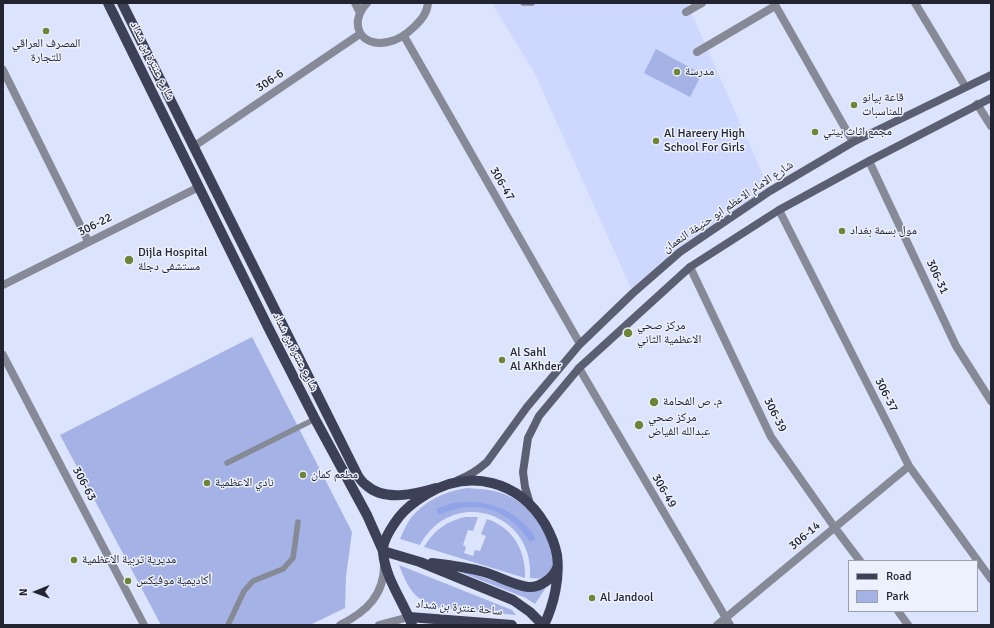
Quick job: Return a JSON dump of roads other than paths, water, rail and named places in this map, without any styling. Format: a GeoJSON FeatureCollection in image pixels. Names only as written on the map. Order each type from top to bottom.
{"type":"FeatureCollection","features":[{"type":"Feature","properties":{"kind":"main road","name":"شارع عنترة بن شداد"},"geometry":{"type":"LineString","coordinates":[[108,3],[315,420],[367,515],[383,551]]}},
{"type":"Feature","properties":{"kind":"main road","name":"شارع عنترة بن شداد"},"geometry":{"type":"LineString","coordinates":[[122,3],[358,476],[366,486],[375,491],[387,494],[408,495],[436,488]]}},
{"type":"Feature","properties":{"kind":"main road","name":"شارع الامام الاعظم ابو حنيفة النعمان"},"geometry":{"type":"LineString","coordinates":[[454,482],[468,476],[487,462],[527,407],[580,344],[680,252],[770,191],[853,142],[965,86],[991,75]]}},
{"type":"Feature","properties":{"kind":"main road"},"geometry":{"type":"LineString","coordinates":[[530,504],[522,472],[528,438],[539,416],[579,368],[690,267],[779,210],[869,161],[991,98]]}},
{"type":"Feature","properties":{"kind":"main road"},"geometry":{"type":"LineString","coordinates":[[472,480],[491,482],[508,489],[524,499],[537,512],[550,533],[557,553],[558,566],[555,593],[551,610],[543,625],[530,612],[513,600],[420,562],[383,551],[387,536],[393,524],[404,511],[436,488],[454,482],[472,480]]}},
{"type":"Feature","properties":{"kind":"main road","name":"ساحة عنترة بن شداد"},"geometry":{"type":"LineString","coordinates":[[383,551],[392,582],[410,621],[512,625]]}},
{"type":"Feature","properties":{"kind":"main road"},"geometry":{"type":"LineString","coordinates":[[420,562],[455,565],[484,572],[528,587],[542,583],[551,578],[558,566]]}},
{"type":"Feature","properties":{"kind":"street"},"geometry":{"type":"LineString","coordinates":[[355,3],[360,13]]}},
{"type":"Feature","properties":{"kind":"street"},"geometry":{"type":"LineString","coordinates":[[367,3],[360,13],[358,23],[360,34],[368,41],[378,43],[389,42],[404,36],[422,19],[428,3]]}},
{"type":"Feature","properties":{"kind":"street"},"geometry":{"type":"LineString","coordinates":[[686,12],[702,3]]}},
{"type":"Feature","properties":{"kind":"street"},"geometry":{"type":"LineString","coordinates":[[915,3],[965,86]]}},
{"type":"Feature","properties":{"kind":"street"},"geometry":{"type":"LineString","coordinates":[[697,52],[775,4],[853,142]]}},
{"type":"Feature","properties":{"kind":"street","name":"306-6"},"geometry":{"type":"LineString","coordinates":[[193,147],[360,34]]}},
{"type":"Feature","properties":{"kind":"street","name":"306-47"},"geometry":{"type":"LineString","coordinates":[[404,36],[580,344]]}},
{"type":"Feature","properties":{"kind":"street"},"geometry":{"type":"LineString","coordinates":[[3,70],[88,242]]}},
{"type":"Feature","properties":{"kind":"street"},"geometry":{"type":"LineString","coordinates":[[977,104],[991,126]]}},
{"type":"Feature","properties":{"kind":"street","name":"306-31"},"geometry":{"type":"LineString","coordinates":[[869,161],[956,346],[991,400]]}},
{"type":"Feature","properties":{"kind":"street","name":"306-22"},"geometry":{"type":"LineString","coordinates":[[3,285],[198,186]]}},
{"type":"Feature","properties":{"kind":"street","name":"306-37"},"geometry":{"type":"LineString","coordinates":[[779,210],[909,466],[977,560]]}},
{"type":"Feature","properties":{"kind":"street","name":"306-39"},"geometry":{"type":"LineString","coordinates":[[690,267],[771,437],[834,528],[859,560]]}},
{"type":"Feature","properties":{"kind":"street","name":"306-63"},"geometry":{"type":"LineString","coordinates":[[3,354],[144,625]]}},
{"type":"Feature","properties":{"kind":"street","name":"306-49"},"geometry":{"type":"LineString","coordinates":[[579,368],[727,622]]}},
{"type":"Feature","properties":{"kind":"street","name":"306-14"},"geometry":{"type":"LineString","coordinates":[[717,625],[727,622],[834,528],[909,466]]}},
{"type":"Feature","properties":{"kind":"street"},"geometry":{"type":"LineString","coordinates":[[340,625],[353,618],[368,606],[376,596],[382,585],[384,567],[383,551]]}},
{"type":"Feature","properties":{"kind":"street","name":"306-37"},"geometry":{"type":"LineString","coordinates":[[978,561],[991,579]]}},
{"type":"Feature","properties":{"kind":"street"},"geometry":{"type":"LineString","coordinates":[[899,612],[908,625]]}},
{"type":"Feature","properties":{"kind":"street"},"geometry":{"type":"LineString","coordinates":[[378,625],[410,621]]}},
{"type":"Feature","properties":{"kind":"lane"},"geometry":{"type":"LineString","coordinates":[[523,3],[532,3]]}},
{"type":"Feature","properties":{"kind":"lane"},"geometry":{"type":"LineString","coordinates":[[227,463],[315,420]]}},
{"type":"Feature","properties":{"kind":"lane"},"geometry":{"type":"LineString","coordinates":[[228,625],[244,591],[253,581],[284,569],[293,558],[298,522]]}},
{"type":"Feature","properties":{"kind":"place","name":"المصرف العراقي للتجارة"},"geometry":{"type":"Point","coordinates":[46,31]}},
{"type":"Feature","properties":{"kind":"place","name":"مدرسة"},"geometry":{"type":"Point","coordinates":[677,72]}},
{"type":"Feature","properties":{"kind":"place","name":"قاعة بيانو للمناسبات"},"geometry":{"type":"Point","coordinates":[854,105]}},
{"type":"Feature","properties":{"kind":"place","name":"مجمع اثاث بيتي"},"geometry":{"type":"Point","coordinates":[815,132]}},
{"type":"Feature","properties":{"kind":"place","name":"Al Hareery High School For Girls"},"geometry":{"type":"Point","coordinates":[656,141]}},
{"type":"Feature","properties":{"kind":"place","name":"مول بسمة بغداد"},"geometry":{"type":"Point","coordinates":[842,231]}},
{"type":"Feature","properties":{"kind":"place","name":"Dijla Hospital مستشفى دجلة"},"geometry":{"type":"Point","coordinates":[129,260]}},
{"type":"Feature","properties":{"kind":"place","name":"مركز صحي الاعظمية الثاني"},"geometry":{"type":"Point","coordinates":[628,333]}},
{"type":"Feature","properties":{"kind":"place","name":"Al Sahl Al AKhder"},"geometry":{"type":"Point","coordinates":[502,360]}},
{"type":"Feature","properties":{"kind":"place","name":"م. ص الفحامة"},"geometry":{"type":"Point","coordinates":[654,402]}},
{"type":"Feature","properties":{"kind":"place","name":"مركز صحي عبدالله الفياض"},"geometry":{"type":"Point","coordinates":[639,425]}},
{"type":"Feature","properties":{"kind":"place","name":"مطعم كمان"},"geometry":{"type":"Point","coordinates":[303,475]}},
{"type":"Feature","properties":{"kind":"place","name":"نادي الاعظمية"},"geometry":{"type":"Point","coordinates":[207,483]}},
{"type":"Feature","properties":{"kind":"place","name":"مديرية تربية الاعظمية"},"geometry":{"type":"Point","coordinates":[74,560]}},
{"type":"Feature","properties":{"kind":"place","name":"أكاديمية موفيكس"},"geometry":{"type":"Point","coordinates":[128,581]}},
{"type":"Feature","properties":{"kind":"place","name":"Al Jandool"},"geometry":{"type":"Point","coordinates":[592,598]}}]}
